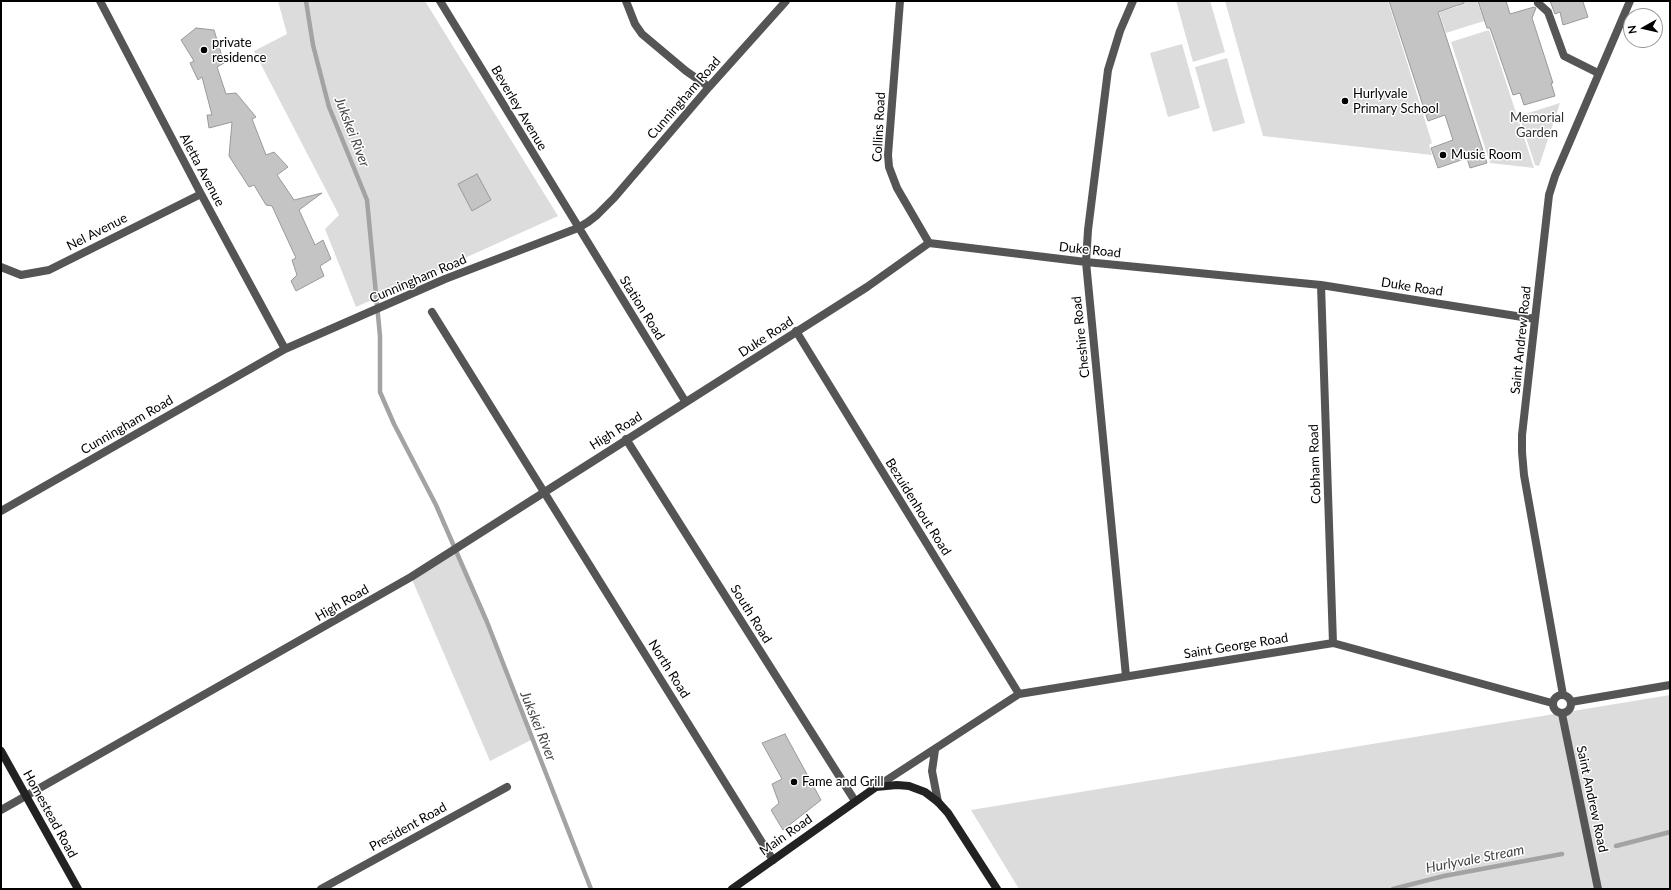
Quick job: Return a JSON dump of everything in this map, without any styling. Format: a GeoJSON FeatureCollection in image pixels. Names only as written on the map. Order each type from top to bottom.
{"type":"FeatureCollection","features":[{"type":"Feature","properties":{"kind":"main road","name":"Homestead Road"},"geometry":{"type":"LineString","coordinates":[[1,751],[78,889]]}},
{"type":"Feature","properties":{"kind":"main road"},"geometry":{"type":"LineString","coordinates":[[876,787],[897,785],[909,786],[925,792],[938,802],[948,813],[997,889]]}},
{"type":"Feature","properties":{"kind":"main road","name":"Main Road"},"geometry":{"type":"LineString","coordinates":[[732,889],[876,787]]}},
{"type":"Feature","properties":{"kind":"street","name":"Aletta Avenue"},"geometry":{"type":"LineString","coordinates":[[100,1],[201,194],[285,349]]}},
{"type":"Feature","properties":{"kind":"street","name":"Beverley Avenue"},"geometry":{"type":"LineString","coordinates":[[440,1],[578,228]]}},
{"type":"Feature","properties":{"kind":"street"},"geometry":{"type":"LineString","coordinates":[[626,1],[635,24],[642,34],[686,71],[709,87]]}},
{"type":"Feature","properties":{"kind":"street","name":"Cunningham Road"},"geometry":{"type":"LineString","coordinates":[[1,511],[285,349],[445,280],[578,228],[598,215],[614,198],[709,87],[786,1]]}},
{"type":"Feature","properties":{"kind":"street","name":"Collins Road"},"geometry":{"type":"LineString","coordinates":[[900,1],[888,154],[889,167],[896,188],[930,244]]}},
{"type":"Feature","properties":{"kind":"street","name":"Cheshire Road"},"geometry":{"type":"LineString","coordinates":[[1126,676],[1086,262],[1088,230],[1108,70],[1120,31],[1133,1]]}},
{"type":"Feature","properties":{"kind":"street","name":"Saint Andrew Road"},"geometry":{"type":"LineString","coordinates":[[1563,695],[1522,461],[1522,435],[1551,189],[1598,73],[1630,1]]}},
{"type":"Feature","properties":{"kind":"street"},"geometry":{"type":"LineString","coordinates":[[1538,3],[1548,12],[1564,56],[1598,73]]}},
{"type":"Feature","properties":{"kind":"street","name":"Nel Avenue"},"geometry":{"type":"LineString","coordinates":[[1,268],[21,275],[49,270],[201,194]]}},
{"type":"Feature","properties":{"kind":"street","name":"Station Road"},"geometry":{"type":"LineString","coordinates":[[578,228],[685,401]]}},
{"type":"Feature","properties":{"kind":"street","name":"Duke Road"},"geometry":{"type":"LineString","coordinates":[[685,401],[930,244],[1086,262],[1321,285],[1535,319]]}},
{"type":"Feature","properties":{"kind":"street","name":"Cobham Road"},"geometry":{"type":"LineString","coordinates":[[1321,285],[1333,643]]}},
{"type":"Feature","properties":{"kind":"street","name":"North Road"},"geometry":{"type":"LineString","coordinates":[[432,312],[545,490],[773,860]]}},
{"type":"Feature","properties":{"kind":"street","name":"Bezuidenhout Road"},"geometry":{"type":"LineString","coordinates":[[796,331],[1019,694]]}},
{"type":"Feature","properties":{"kind":"street","name":"High Road"},"geometry":{"type":"LineString","coordinates":[[1,810],[410,577],[685,401]]}},
{"type":"Feature","properties":{"kind":"street","name":"South Road"},"geometry":{"type":"LineString","coordinates":[[626,439],[855,801]]}},
{"type":"Feature","properties":{"kind":"street","name":"Saint George Road"},"geometry":{"type":"LineString","coordinates":[[876,787],[1019,694],[1333,643],[1552,703]]}},
{"type":"Feature","properties":{"kind":"street"},"geometry":{"type":"LineString","coordinates":[[1571,702],[1670,686]]}},
{"type":"Feature","properties":{"kind":"street"},"geometry":{"type":"LineString","coordinates":[[1563,695],[1566,696],[1571,702],[1570,710],[1562,714],[1556,712],[1552,703],[1554,698],[1563,695]]}},
{"type":"Feature","properties":{"kind":"street","name":"Saint Andrew Road"},"geometry":{"type":"LineString","coordinates":[[1562,714],[1598,889]]}},
{"type":"Feature","properties":{"kind":"street"},"geometry":{"type":"LineString","coordinates":[[935,750],[932,761],[932,771],[938,802]]}},
{"type":"Feature","properties":{"kind":"street","name":"President Road"},"geometry":{"type":"LineString","coordinates":[[321,889],[507,787]]}},
{"type":"Feature","properties":{"kind":"green space"},"geometry":{"type":"Polygon","coordinates":[[[278,1],[425,1],[558,216],[356,307],[325,229],[339,215],[254,51],[287,34],[278,1]]]}},
{"type":"Feature","properties":{"kind":"green space"},"geometry":{"type":"Polygon","coordinates":[[[1176,1],[1210,1],[1225,52],[1193,62],[1176,1]]]}},
{"type":"Feature","properties":{"kind":"green space"},"geometry":{"type":"Polygon","coordinates":[[[1225,1],[1388,1],[1432,143],[1429,145],[1432,155],[1263,136],[1225,1]]]}},
{"type":"Feature","properties":{"kind":"green space"},"geometry":{"type":"Polygon","coordinates":[[[1457,1],[1477,1],[1484,21],[1446,33],[1439,12],[1459,6],[1457,1]]]}},
{"type":"Feature","properties":{"kind":"green space"},"geometry":{"type":"Polygon","coordinates":[[[1489,30],[1534,168],[1490,163],[1451,42],[1489,30]]]}},
{"type":"Feature","properties":{"kind":"green space"},"geometry":{"type":"Polygon","coordinates":[[[1182,44],[1200,108],[1168,117],[1150,53],[1182,44]]]}},
{"type":"Feature","properties":{"kind":"green space"},"geometry":{"type":"Polygon","coordinates":[[[1227,58],[1245,123],[1213,132],[1195,67],[1227,58]]]}},
{"type":"Feature","properties":{"kind":"green space","name":"Memorial Garden"},"geometry":{"type":"Polygon","coordinates":[[[1560,103],[1539,166],[1535,165],[1519,116],[1560,103]]]}},
{"type":"Feature","properties":{"kind":"green space"},"geometry":{"type":"Polygon","coordinates":[[[455,549],[533,739],[490,761],[411,577],[455,549]]]}},
{"type":"Feature","properties":{"kind":"green space"},"geometry":{"type":"Polygon","coordinates":[[[1670,695],[1670,889],[1019,889],[971,810],[1670,695]]]}},
{"type":"Feature","properties":{"kind":"building"},"geometry":{"type":"Polygon","coordinates":[[[1389,1],[1464,1],[1464,3],[1438,12],[1487,163],[1470,168],[1467,158],[1438,168],[1431,148],[1453,140],[1445,115],[1428,121],[1389,1]]]}},
{"type":"Feature","properties":{"kind":"building"},"geometry":{"type":"Polygon","coordinates":[[[1478,1],[1506,1],[1510,14],[1534,7],[1536,8],[1532,18],[1553,83],[1551,83],[1555,96],[1524,105],[1520,93],[1513,95],[1490,28],[1487,28],[1478,1]]]}},
{"type":"Feature","properties":{"kind":"building"},"geometry":{"type":"Polygon","coordinates":[[[1550,1],[1584,1],[1583,2],[1588,17],[1563,25],[1560,12],[1555,14],[1550,1]]]}},
{"type":"Feature","properties":{"kind":"building"},"geometry":{"type":"Polygon","coordinates":[[[196,28],[214,30],[224,63],[217,67],[226,94],[236,93],[256,117],[252,119],[266,155],[274,152],[288,167],[277,175],[294,200],[322,193],[299,210],[315,245],[323,240],[331,259],[320,266],[324,276],[296,291],[291,281],[297,275],[292,260],[296,258],[272,206],[266,205],[254,185],[249,187],[229,156],[232,122],[209,128],[207,115],[212,115],[202,77],[198,80],[190,63],[194,61],[181,40],[196,28]]]}},
{"type":"Feature","properties":{"kind":"building"},"geometry":{"type":"Polygon","coordinates":[[[477,174],[491,200],[472,211],[458,184],[477,174]]]}},
{"type":"Feature","properties":{"kind":"building","name":"Fame and Grill"},"geometry":{"type":"Polygon","coordinates":[[[785,734],[821,800],[783,830],[771,810],[779,803],[772,784],[782,779],[762,743],[785,734]]]}},
{"type":"Feature","properties":{"kind":"waterway","name":"Jukskei River"},"geometry":{"type":"LineString","coordinates":[[306,1],[313,45],[329,107],[367,200],[380,336],[380,392],[394,424],[436,505],[487,622],[591,889]]}},
{"type":"Feature","properties":{"kind":"waterway","name":"Hurlyvale Stream"},"geometry":{"type":"LineString","coordinates":[[1616,846],[1670,832]]}},
{"type":"Feature","properties":{"kind":"waterway","name":"Hurlyvale Stream"},"geometry":{"type":"LineString","coordinates":[[1393,889],[1444,876],[1562,854]]}},
{"type":"Feature","properties":{"kind":"place","name":"private residence"},"geometry":{"type":"Point","coordinates":[204,50]}},
{"type":"Feature","properties":{"kind":"place","name":"Hurlyvale Primary School"},"geometry":{"type":"Point","coordinates":[1345,101]}},
{"type":"Feature","properties":{"kind":"place","name":"Music Room"},"geometry":{"type":"Point","coordinates":[1443,155]}},
{"type":"Feature","properties":{"kind":"place","name":"Fame and Grill"},"geometry":{"type":"Point","coordinates":[794,782]}}]}
